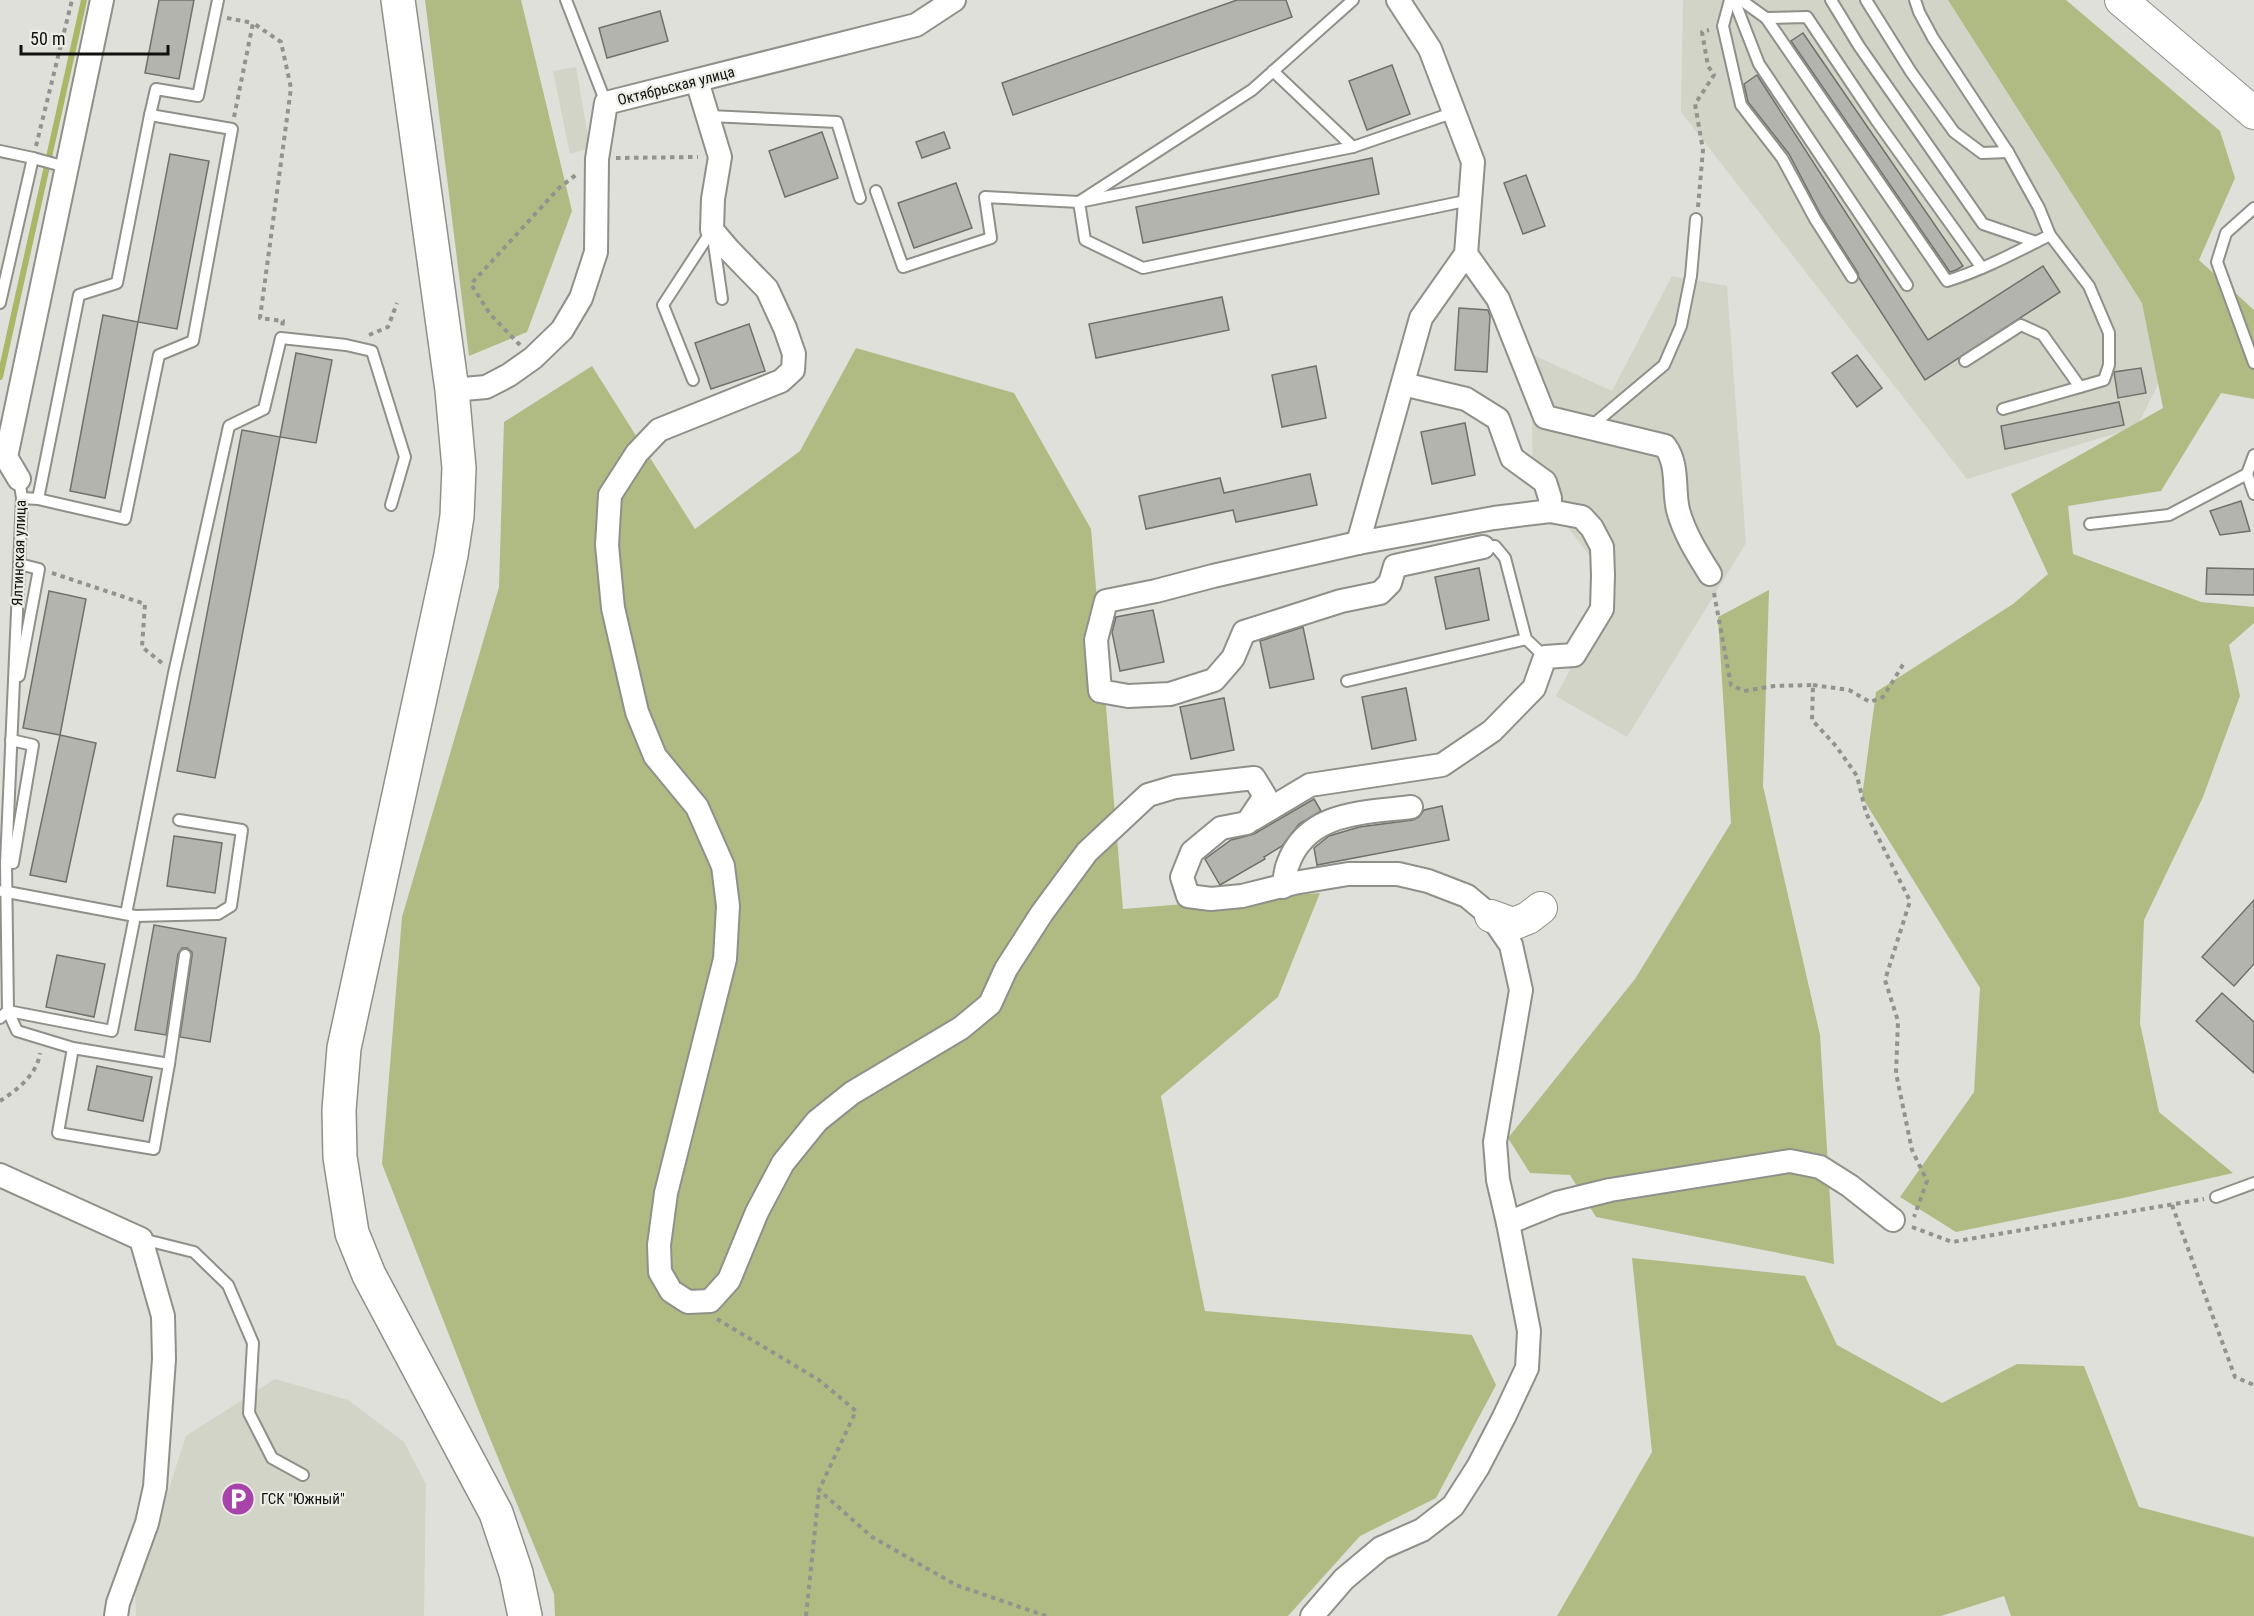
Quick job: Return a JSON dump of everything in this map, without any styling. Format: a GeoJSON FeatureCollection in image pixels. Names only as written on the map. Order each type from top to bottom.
{"type":"FeatureCollection","features":[{"type":"Feature","properties":{"kind":"highway"},"geometry":{"type":"LineString","coordinates":[[398,0],[452,390],[459,468],[454,535],[344,1048],[339,1110],[340,1157],[352,1233],[369,1275],[496,1513],[516,1573],[525,1616]]}},
{"type":"Feature","properties":{"kind":"main road"},"geometry":{"type":"LineString","coordinates":[[2121,0],[2254,113]]}},
{"type":"Feature","properties":{"kind":"main road"},"geometry":{"type":"LineString","coordinates":[[1491,916],[1514,924],[1528,918],[1541,908]]}},
{"type":"Feature","properties":{"kind":"street","name":"Ялтинская улица"},"geometry":{"type":"LineString","coordinates":[[21,489],[3,456],[102,0]]}},
{"type":"Feature","properties":{"kind":"street","name":"Октябрьская улица"},"geometry":{"type":"LineString","coordinates":[[452,390],[486,387],[509,375],[533,358],[562,330],[581,298],[596,252],[597,159],[606,103],[916,25],[954,0]]}},
{"type":"Feature","properties":{"kind":"street"},"geometry":{"type":"LineString","coordinates":[[1358,543],[1421,318],[1466,254],[1473,162],[1430,49],[1398,0]]}},
{"type":"Feature","properties":{"kind":"street"},"geometry":{"type":"LineString","coordinates":[[697,81],[720,157],[713,199],[712,230],[767,289],[795,354],[793,370],[781,381],[659,430],[637,453],[610,495],[607,545],[613,608],[637,712],[655,756],[697,807],[709,831],[723,866],[728,906],[724,959],[666,1192],[659,1245],[660,1272],[671,1290],[688,1302],[710,1301],[729,1280],[757,1212],[783,1163],[817,1120],[852,1093],[961,1028],[990,1004],[1006,969],[1042,913],[1087,852],[1148,795],[1175,788],[1254,778],[1265,796],[1247,823]]}},
{"type":"Feature","properties":{"kind":"street"},"geometry":{"type":"LineString","coordinates":[[1466,254],[1498,299],[1545,417],[1665,446],[1672,456],[1678,511],[1695,551],[1710,574]]}},
{"type":"Feature","properties":{"kind":"street"},"geometry":{"type":"LineString","coordinates":[[1403,384],[1466,399],[1498,419],[1512,458],[1545,482],[1550,498],[1550,511]]}},
{"type":"Feature","properties":{"kind":"street"},"geometry":{"type":"LineString","coordinates":[[1312,1616],[1344,1579],[1380,1548],[1422,1530],[1453,1506],[1478,1467],[1527,1368],[1529,1331],[1498,1180],[1495,1142],[1521,990],[1511,945],[1491,916],[1467,896],[1428,881],[1398,874],[1348,874],[1232,897],[1211,899],[1188,896],[1182,877],[1192,852],[1221,828],[1247,823],[1310,784],[1442,765],[1492,731],[1534,688],[1545,657],[1574,655],[1602,609],[1602,547],[1592,528],[1582,518],[1550,511],[1494,518],[1358,543],[1106,601],[1096,640],[1100,690],[1128,696],[1170,694],[1214,680],[1233,658],[1244,632],[1341,601],[1380,593],[1390,583],[1395,566],[1483,547]]}},
{"type":"Feature","properties":{"kind":"street"},"geometry":{"type":"LineString","coordinates":[[1283,887],[1288,864],[1309,832],[1347,815],[1411,807]]}},
{"type":"Feature","properties":{"kind":"street"},"geometry":{"type":"LineString","coordinates":[[1508,1223],[1557,1203],[1610,1190],[1790,1161],[1820,1167],[1902,1223]]}},
{"type":"Feature","properties":{"kind":"street"},"geometry":{"type":"LineString","coordinates":[[0,1175],[141,1239],[163,1316],[164,1359],[155,1486],[147,1523],[118,1603],[116,1616]]}},
{"type":"Feature","properties":{"kind":"lane"},"geometry":{"type":"LineString","coordinates":[[38,499],[79,295],[117,283],[156,89],[198,96],[218,0]]}},
{"type":"Feature","properties":{"kind":"lane"},"geometry":{"type":"LineString","coordinates":[[566,0],[606,103]]}},
{"type":"Feature","properties":{"kind":"lane"},"geometry":{"type":"LineString","coordinates":[[1079,202],[1252,90],[1353,0]]}},
{"type":"Feature","properties":{"kind":"lane"},"geometry":{"type":"LineString","coordinates":[[1732,0],[1723,26],[1741,105],[1782,158],[1815,219],[1852,278]]}},
{"type":"Feature","properties":{"kind":"lane"},"geometry":{"type":"LineString","coordinates":[[1732,0],[1760,64],[1907,285]]}},
{"type":"Feature","properties":{"kind":"lane"},"geometry":{"type":"LineString","coordinates":[[1741,0],[1766,18],[1947,280],[1982,268],[2050,235]]}},
{"type":"Feature","properties":{"kind":"lane"},"geometry":{"type":"LineString","coordinates":[[1831,0],[1859,46],[1983,224],[2036,242]]}},
{"type":"Feature","properties":{"kind":"lane"},"geometry":{"type":"LineString","coordinates":[[1866,0],[1911,72],[1954,132],[1982,153],[2008,152]]}},
{"type":"Feature","properties":{"kind":"lane"},"geometry":{"type":"LineString","coordinates":[[1915,0],[1933,38],[2008,152],[2039,208],[2050,235],[2089,286],[2109,333],[2109,365],[2104,380],[2002,409]]}},
{"type":"Feature","properties":{"kind":"lane"},"geometry":{"type":"LineString","coordinates":[[1766,18],[1807,17],[1876,120],[1982,268]]}},
{"type":"Feature","properties":{"kind":"lane"},"geometry":{"type":"LineString","coordinates":[[1273,71],[1353,147]]}},
{"type":"Feature","properties":{"kind":"lane"},"geometry":{"type":"LineString","coordinates":[[876,191],[903,267],[991,238],[985,197],[1079,202],[1353,147],[1455,112]]}},
{"type":"Feature","properties":{"kind":"lane"},"geometry":{"type":"LineString","coordinates":[[21,489],[38,499],[125,519],[159,355],[193,341],[232,129],[150,115]]}},
{"type":"Feature","properties":{"kind":"lane"},"geometry":{"type":"LineString","coordinates":[[708,116],[837,122],[860,198]]}},
{"type":"Feature","properties":{"kind":"lane"},"geometry":{"type":"LineString","coordinates":[[0,151],[66,167]]}},
{"type":"Feature","properties":{"kind":"lane"},"geometry":{"type":"LineString","coordinates":[[0,303],[33,159]]}},
{"type":"Feature","properties":{"kind":"lane"},"geometry":{"type":"LineString","coordinates":[[1079,202],[1085,240],[1143,268],[1470,200]]}},
{"type":"Feature","properties":{"kind":"lane"},"geometry":{"type":"LineString","coordinates":[[2254,208],[2226,233],[2217,262],[2254,363]]}},
{"type":"Feature","properties":{"kind":"lane"},"geometry":{"type":"LineString","coordinates":[[1589,428],[1664,365],[1681,326],[1691,276],[1696,219]]}},
{"type":"Feature","properties":{"kind":"lane"},"geometry":{"type":"LineString","coordinates":[[712,230],[722,299]]}},
{"type":"Feature","properties":{"kind":"lane"},"geometry":{"type":"LineString","coordinates":[[693,380],[663,305],[712,230]]}},
{"type":"Feature","properties":{"kind":"lane"},"geometry":{"type":"LineString","coordinates":[[1965,361],[2021,325],[2043,335],[2080,387]]}},
{"type":"Feature","properties":{"kind":"lane"},"geometry":{"type":"LineString","coordinates":[[4,1015],[112,1031],[130,915],[174,673],[229,426],[264,409],[281,338],[346,345],[372,351],[405,457],[391,506]]}},
{"type":"Feature","properties":{"kind":"lane"},"geometry":{"type":"LineString","coordinates":[[2254,455],[2247,474],[2254,494]]}},
{"type":"Feature","properties":{"kind":"lane"},"geometry":{"type":"LineString","coordinates":[[2090,525],[2169,515],[2247,474]]}},
{"type":"Feature","properties":{"kind":"lane","name":"Ялтинская улица"},"geometry":{"type":"LineString","coordinates":[[4,1015],[3,891],[10,781],[21,489]]}},
{"type":"Feature","properties":{"kind":"lane"},"geometry":{"type":"LineString","coordinates":[[1483,547],[1495,546],[1504,558],[1526,639],[1545,657]]}},
{"type":"Feature","properties":{"kind":"lane"},"geometry":{"type":"LineString","coordinates":[[12,715],[39,569],[19,564]]}},
{"type":"Feature","properties":{"kind":"lane"},"geometry":{"type":"LineString","coordinates":[[1347,681],[1526,639]]}},
{"type":"Feature","properties":{"kind":"lane"},"geometry":{"type":"LineString","coordinates":[[6,863],[13,863],[33,745],[11,740]]}},
{"type":"Feature","properties":{"kind":"lane"},"geometry":{"type":"LineString","coordinates":[[0,788],[10,781]]}},
{"type":"Feature","properties":{"kind":"lane"},"geometry":{"type":"LineString","coordinates":[[3,891],[130,915],[218,914],[231,906],[242,830],[179,820]]}},
{"type":"Feature","properties":{"kind":"lane"},"geometry":{"type":"LineString","coordinates":[[73,1048],[58,1133],[154,1149],[185,955]]}},
{"type":"Feature","properties":{"kind":"lane"},"geometry":{"type":"LineString","coordinates":[[4,1015],[17,1031],[41,1039],[73,1048],[169,1064]]}},
{"type":"Feature","properties":{"kind":"lane"},"geometry":{"type":"LineString","coordinates":[[2216,1197],[2254,1183]]}},
{"type":"Feature","properties":{"kind":"lane"},"geometry":{"type":"LineString","coordinates":[[141,1239],[194,1252],[228,1285],[253,1343],[249,1413],[272,1458],[303,1475]]}},
{"type":"Feature","properties":{"kind":"path"},"geometry":{"type":"LineString","coordinates":[[33,159],[72,0]]}},
{"type":"Feature","properties":{"kind":"path"},"geometry":{"type":"LineString","coordinates":[[216,16],[253,23],[281,42],[291,87],[260,318],[282,321],[281,338]]}},
{"type":"Feature","properties":{"kind":"path"},"geometry":{"type":"LineString","coordinates":[[232,129],[253,23]]}},
{"type":"Feature","properties":{"kind":"path"},"geometry":{"type":"LineString","coordinates":[[1696,219],[1703,150],[1695,104],[1714,75],[1708,66],[1702,32]]}},
{"type":"Feature","properties":{"kind":"path"},"geometry":{"type":"LineString","coordinates":[[533,358],[490,314],[471,284],[559,188],[597,159],[720,157]]}},
{"type":"Feature","properties":{"kind":"path"},"geometry":{"type":"LineString","coordinates":[[346,345],[388,327],[398,303]]}},
{"type":"Feature","properties":{"kind":"path"},"geometry":{"type":"LineString","coordinates":[[39,569],[146,604],[142,647],[174,673]]}},
{"type":"Feature","properties":{"kind":"path"},"geometry":{"type":"LineString","coordinates":[[1710,574],[1731,685],[1744,691],[1774,686],[1813,685],[1849,690],[1870,702],[1883,697],[1904,663]]}},
{"type":"Feature","properties":{"kind":"path"},"geometry":{"type":"LineString","coordinates":[[1813,685],[1812,720],[1836,746],[1857,776],[1866,813],[1910,901],[1885,980],[1898,1021],[1896,1073],[1912,1150],[1927,1181],[1902,1223],[1953,1242],[2216,1197]]}},
{"type":"Feature","properties":{"kind":"path"},"geometry":{"type":"LineString","coordinates":[[0,1101],[17,1090],[38,1064],[41,1039]]}},
{"type":"Feature","properties":{"kind":"path"},"geometry":{"type":"LineString","coordinates":[[2172,1204],[2235,1377],[2254,1385]]}},
{"type":"Feature","properties":{"kind":"path"},"geometry":{"type":"LineString","coordinates":[[688,1302],[819,1380],[856,1411],[819,1490],[806,1616]]}},
{"type":"Feature","properties":{"kind":"path"},"geometry":{"type":"LineString","coordinates":[[819,1490],[872,1537],[956,1585],[1046,1616]]}},
{"type":"Feature","properties":{"kind":"shaded area"},"geometry":{"type":"Polygon","coordinates":[[[1683,0],[1968,0],[2181,337],[2137,427],[1967,479],[1681,112],[1683,0]]]}},
{"type":"Feature","properties":{"kind":"shaded area"},"geometry":{"type":"Polygon","coordinates":[[[576,67],[590,148],[570,154],[553,71],[576,67]]]}},
{"type":"Feature","properties":{"kind":"shaded area"},"geometry":{"type":"Polygon","coordinates":[[[1672,276],[1727,286],[1746,543],[1627,737],[1556,696],[1602,609],[1616,590],[1533,482],[1531,354],[1612,391],[1672,276]]]}},
{"type":"Feature","properties":{"kind":"shaded area"},"geometry":{"type":"Polygon","coordinates":[[[275,1379],[348,1400],[404,1442],[426,1484],[424,1616],[136,1616],[135,1593],[186,1436],[275,1379]]]}},
{"type":"Feature","properties":{"kind":"green space"},"geometry":{"type":"Polygon","coordinates":[[[425,0],[521,0],[572,211],[527,332],[469,356],[425,0]]]}},
{"type":"Feature","properties":{"kind":"green space"},"geometry":{"type":"Polygon","coordinates":[[[1948,0],[2066,0],[2220,131],[2235,178],[2199,260],[2254,310],[2254,399],[2221,393],[2161,491],[2068,506],[2073,554],[2201,602],[2254,607],[2254,623],[2229,645],[2240,696],[2203,797],[2144,920],[2140,1023],[2159,1112],[2233,1173],[1956,1232],[1900,1197],[1974,1092],[1980,988],[1862,797],[1876,692],[2013,604],[2048,574],[2011,494],[2163,408],[2142,303],[1948,0]]]}},
{"type":"Feature","properties":{"kind":"green space"},"geometry":{"type":"Polygon","coordinates":[[[856,348],[1014,393],[1091,529],[1123,909],[1320,893],[1278,997],[1161,1096],[1205,1311],[1472,1335],[1496,1385],[1436,1498],[1360,1536],[1288,1616],[555,1616],[554,1594],[480,1414],[382,1164],[402,917],[499,587],[504,422],[592,366],[695,529],[800,451],[856,348]]]}},
{"type":"Feature","properties":{"kind":"green space"},"geometry":{"type":"Polygon","coordinates":[[[1769,590],[1763,786],[1820,1035],[1834,1264],[1596,1217],[1570,1175],[1530,1173],[1508,1138],[1635,979],[1731,823],[1718,617],[1769,590]]]}},
{"type":"Feature","properties":{"kind":"green space"},"geometry":{"type":"Polygon","coordinates":[[[1632,1258],[1805,1276],[1837,1345],[1942,1403],[2017,1364],[2084,1366],[2139,1507],[2254,1537],[2254,1616],[2011,1616],[2004,1596],[1941,1616],[1557,1616],[1652,1452],[1632,1258]]]}},
{"type":"Feature","properties":{"kind":"building"},"geometry":{"type":"Polygon","coordinates":[[[159,0],[194,0],[179,79],[145,73],[159,0]]]}},
{"type":"Feature","properties":{"kind":"building"},"geometry":{"type":"Polygon","coordinates":[[[1237,0],[1286,0],[1292,17],[1013,115],[1002,83],[1237,0]]]}},
{"type":"Feature","properties":{"kind":"building"},"geometry":{"type":"Polygon","coordinates":[[[660,11],[668,41],[607,58],[599,28],[660,11]]]}},
{"type":"Feature","properties":{"kind":"building"},"geometry":{"type":"Polygon","coordinates":[[[1803,33],[1963,266],[1950,272],[1791,41],[1803,33]]]}},
{"type":"Feature","properties":{"kind":"building"},"geometry":{"type":"Polygon","coordinates":[[[1392,65],[1410,114],[1367,130],[1349,81],[1392,65]]]}},
{"type":"Feature","properties":{"kind":"building"},"geometry":{"type":"Polygon","coordinates":[[[1757,75],[1928,340],[2043,266],[2060,292],[1925,380],[1821,215],[1789,154],[1748,102],[1744,84],[1757,75]]]}},
{"type":"Feature","properties":{"kind":"building"},"geometry":{"type":"Polygon","coordinates":[[[822,132],[838,178],[785,197],[769,151],[822,132]]]}},
{"type":"Feature","properties":{"kind":"building"},"geometry":{"type":"Polygon","coordinates":[[[944,132],[950,148],[922,158],[916,142],[944,132]]]}},
{"type":"Feature","properties":{"kind":"building"},"geometry":{"type":"Polygon","coordinates":[[[170,154],[209,161],[177,329],[138,322],[170,154]]]}},
{"type":"Feature","properties":{"kind":"building"},"geometry":{"type":"Polygon","coordinates":[[[1372,158],[1379,194],[1143,243],[1136,207],[1372,158]]]}},
{"type":"Feature","properties":{"kind":"building"},"geometry":{"type":"Polygon","coordinates":[[[1526,175],[1545,226],[1523,234],[1504,183],[1526,175]]]}},
{"type":"Feature","properties":{"kind":"building"},"geometry":{"type":"Polygon","coordinates":[[[956,183],[972,228],[914,248],[898,203],[956,183]]]}},
{"type":"Feature","properties":{"kind":"building"},"geometry":{"type":"Polygon","coordinates":[[[1222,297],[1229,330],[1096,358],[1089,324],[1222,297]]]}},
{"type":"Feature","properties":{"kind":"building"},"geometry":{"type":"Polygon","coordinates":[[[1459,308],[1488,310],[1490,316],[1487,372],[1455,370],[1459,308]]]}},
{"type":"Feature","properties":{"kind":"building"},"geometry":{"type":"Polygon","coordinates":[[[103,315],[138,322],[105,498],[70,491],[103,315]]]}},
{"type":"Feature","properties":{"kind":"building"},"geometry":{"type":"Polygon","coordinates":[[[749,324],[765,371],[711,389],[695,343],[749,324]]]}},
{"type":"Feature","properties":{"kind":"building"},"geometry":{"type":"Polygon","coordinates":[[[296,353],[332,360],[316,443],[280,437],[296,353]]]}},
{"type":"Feature","properties":{"kind":"building"},"geometry":{"type":"Polygon","coordinates":[[[1857,355],[1882,388],[1857,407],[1832,373],[1857,355]]]}},
{"type":"Feature","properties":{"kind":"building"},"geometry":{"type":"Polygon","coordinates":[[[1316,366],[1326,418],[1282,427],[1272,375],[1316,366]]]}},
{"type":"Feature","properties":{"kind":"building"},"geometry":{"type":"Polygon","coordinates":[[[2141,368],[2146,393],[2118,398],[2114,372],[2141,368]]]}},
{"type":"Feature","properties":{"kind":"building"},"geometry":{"type":"Polygon","coordinates":[[[2119,402],[2124,425],[2005,449],[2001,426],[2119,402]]]}},
{"type":"Feature","properties":{"kind":"building"},"geometry":{"type":"Polygon","coordinates":[[[1465,423],[1475,475],[1432,484],[1421,432],[1465,423]]]}},
{"type":"Feature","properties":{"kind":"building"},"geometry":{"type":"Polygon","coordinates":[[[242,430],[280,437],[215,778],[177,771],[242,430]]]}},
{"type":"Feature","properties":{"kind":"building"},"geometry":{"type":"Polygon","coordinates":[[[1310,474],[1317,505],[1236,522],[1233,510],[1146,529],[1139,496],[1220,478],[1224,493],[1310,474]]]}},
{"type":"Feature","properties":{"kind":"building"},"geometry":{"type":"Polygon","coordinates":[[[2241,501],[2250,531],[2220,535],[2210,511],[2241,501]]]}},
{"type":"Feature","properties":{"kind":"building"},"geometry":{"type":"Polygon","coordinates":[[[1479,568],[1489,620],[1446,629],[1435,577],[1479,568]]]}},
{"type":"Feature","properties":{"kind":"building"},"geometry":{"type":"Polygon","coordinates":[[[2207,568],[2254,569],[2254,595],[2206,594],[2207,568]]]}},
{"type":"Feature","properties":{"kind":"building"},"geometry":{"type":"Polygon","coordinates":[[[49,591],[86,599],[60,735],[23,728],[49,591]]]}},
{"type":"Feature","properties":{"kind":"building"},"geometry":{"type":"Polygon","coordinates":[[[1153,610],[1164,662],[1120,671],[1112,632],[1116,617],[1153,610]]]}},
{"type":"Feature","properties":{"kind":"building"},"geometry":{"type":"Polygon","coordinates":[[[1303,627],[1314,679],[1270,688],[1260,641],[1303,627]]]}},
{"type":"Feature","properties":{"kind":"building"},"geometry":{"type":"Polygon","coordinates":[[[1406,688],[1416,740],[1372,749],[1362,697],[1406,688]]]}},
{"type":"Feature","properties":{"kind":"building"},"geometry":{"type":"Polygon","coordinates":[[[1224,698],[1234,750],[1191,759],[1180,707],[1224,698]]]}},
{"type":"Feature","properties":{"kind":"building"},"geometry":{"type":"Polygon","coordinates":[[[60,735],[96,743],[66,882],[30,875],[60,735]]]}},
{"type":"Feature","properties":{"kind":"building"},"geometry":{"type":"Polygon","coordinates":[[[1314,799],[1321,811],[1299,824],[1282,846],[1264,857],[1265,859],[1220,885],[1205,859],[1231,840],[1254,834],[1314,799]]]}},
{"type":"Feature","properties":{"kind":"building"},"geometry":{"type":"Polygon","coordinates":[[[1442,806],[1449,840],[1317,865],[1314,848],[1329,836],[1359,827],[1413,820],[1419,817],[1424,810],[1442,806]]]}},
{"type":"Feature","properties":{"kind":"building"},"geometry":{"type":"Polygon","coordinates":[[[174,836],[222,843],[215,893],[167,886],[174,836]]]}},
{"type":"Feature","properties":{"kind":"building"},"geometry":{"type":"Polygon","coordinates":[[[2254,900],[2254,964],[2234,986],[2202,957],[2254,900]]]}},
{"type":"Feature","properties":{"kind":"building"},"geometry":{"type":"Polygon","coordinates":[[[154,925],[226,938],[210,1042],[180,1037],[192,956],[192,952],[187,948],[182,948],[178,954],[166,1035],[135,1030],[154,925]]]}},
{"type":"Feature","properties":{"kind":"building"},"geometry":{"type":"Polygon","coordinates":[[[57,955],[105,964],[94,1017],[46,1007],[57,955]]]}},
{"type":"Feature","properties":{"kind":"building"},"geometry":{"type":"Polygon","coordinates":[[[2222,993],[2254,1022],[2254,1073],[2196,1021],[2222,993]]]}},
{"type":"Feature","properties":{"kind":"building"},"geometry":{"type":"Polygon","coordinates":[[[97,1066],[152,1077],[143,1121],[88,1110],[97,1066]]]}},
{"type":"Feature","properties":{"kind":"waterway"},"geometry":{"type":"LineString","coordinates":[[0,377],[84,0]]}},
{"type":"Feature","properties":{"kind":"place","name":"ГСК \"Южный\""},"geometry":{"type":"Point","coordinates":[238,1499]}}]}
